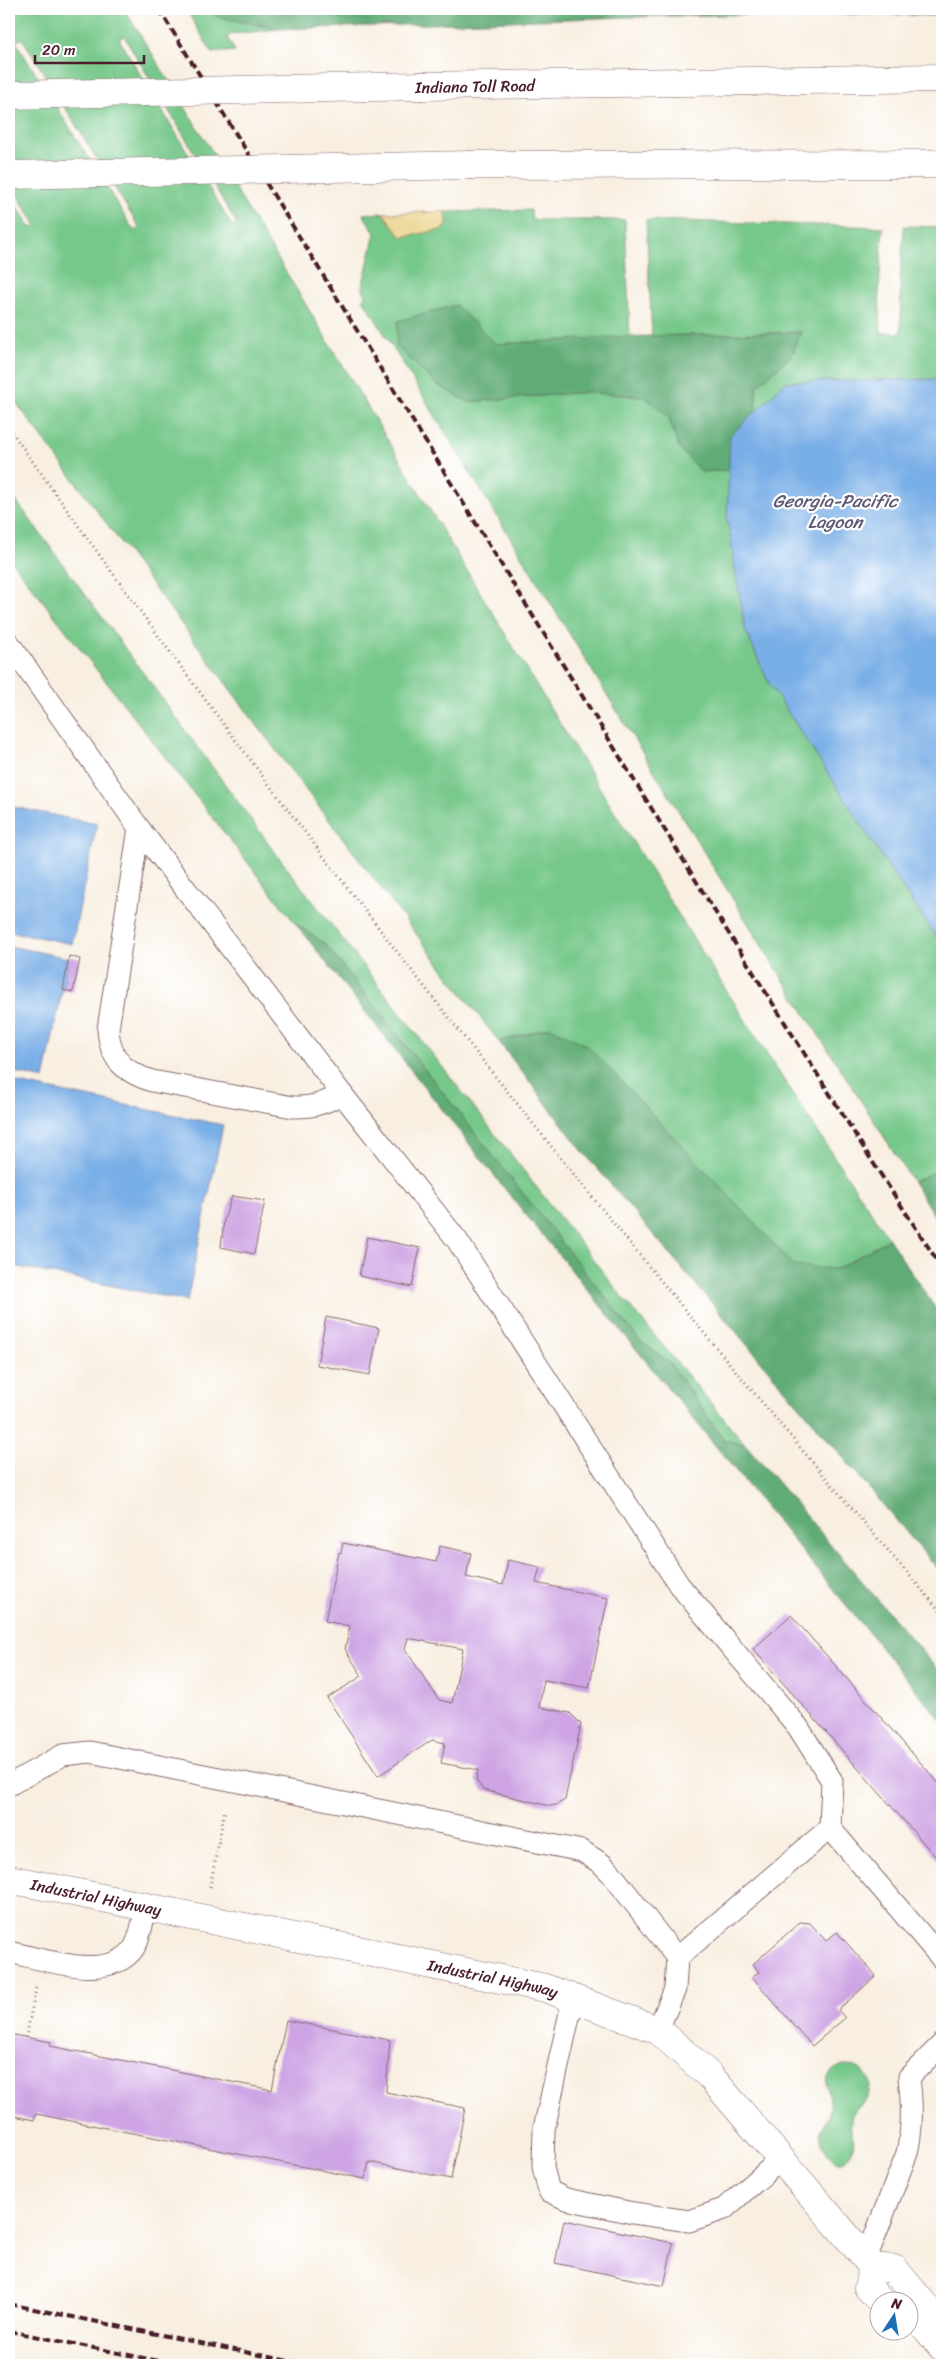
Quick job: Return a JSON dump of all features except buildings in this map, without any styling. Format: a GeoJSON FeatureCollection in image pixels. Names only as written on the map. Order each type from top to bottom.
{"type":"FeatureCollection","features":[{"type":"Feature","properties":{"kind":"main road","name":"Indiana Toll Road"},"geometry":{"type":"LineString","coordinates":[[9,95],[942,78]]}},
{"type":"Feature","properties":{"kind":"main road"},"geometry":{"type":"LineString","coordinates":[[9,176],[472,165],[942,164]]}},
{"type":"Feature","properties":{"kind":"main road","name":"Industrial Highway"},"geometry":{"type":"LineString","coordinates":[[9,1879],[545,1988],[658,2030],[710,2076],[870,2263]]}},
{"type":"Feature","properties":{"kind":"main road"},"geometry":{"type":"LineString","coordinates":[[872,2292],[868,2287],[870,2263],[894,2269],[925,2306],[925,2334]]}},
{"type":"Feature","properties":{"kind":"lane"},"geometry":{"type":"LineString","coordinates":[[9,643],[139,828],[342,1094],[457,1240],[679,1585],[798,1727],[832,1781],[830,1828],[942,1959]]}},
{"type":"Feature","properties":{"kind":"lane"},"geometry":{"type":"LineString","coordinates":[[139,828],[108,1029],[109,1043],[114,1056],[124,1067],[138,1076],[152,1081],[293,1107],[322,1104],[342,1094]]}},
{"type":"Feature","properties":{"kind":"lane"},"geometry":{"type":"LineString","coordinates":[[9,1785],[52,1760],[75,1752],[105,1754],[582,1851],[602,1864],[611,1873],[677,1958],[675,1989],[658,2030]]}},
{"type":"Feature","properties":{"kind":"lane"},"geometry":{"type":"LineString","coordinates":[[677,1958],[830,1828]]}},
{"type":"Feature","properties":{"kind":"lane"},"geometry":{"type":"LineString","coordinates":[[9,1952],[85,1967],[105,1965],[121,1959],[136,1944],[146,1907]]}},
{"type":"Feature","properties":{"kind":"lane"},"geometry":{"type":"LineString","coordinates":[[573,1999],[544,2129],[542,2167],[549,2191],[566,2199],[633,2213],[689,2220],[724,2209],[781,2159]]}},
{"type":"Feature","properties":{"kind":"lane"},"geometry":{"type":"LineString","coordinates":[[870,2263],[907,2153],[911,2135],[913,2119],[909,2077],[942,2044]]}},
{"type":"Feature","properties":{"kind":"path"},"geometry":{"type":"LineString","coordinates":[[9,428],[209,707],[447,1016],[711,1340],[942,1613]]}},
{"type":"Feature","properties":{"kind":"path"},"geometry":{"type":"LineString","coordinates":[[204,1918],[231,1779]]}},
{"type":"Feature","properties":{"kind":"path"},"geometry":{"type":"LineString","coordinates":[[26,2038],[42,1958]]}},
{"type":"Feature","properties":{"kind":"green space"},"geometry":{"type":"Polygon","coordinates":[[[9,9],[124,9],[596,782],[789,1088],[889,1239],[837,1269],[795,1267],[724,1194],[550,1027],[499,1042],[286,764],[9,393],[9,194],[31,228],[36,225],[9,182],[9,9]],[[124,36],[119,39],[232,226],[237,224],[124,36]],[[22,38],[16,42],[134,231],[139,227],[22,38]]]}},
{"type":"Feature","properties":{"kind":"green space"},"geometry":{"type":"Polygon","coordinates":[[[186,9],[208,9],[218,17],[279,29],[232,34],[227,37],[235,51],[212,53],[186,9]]]}},
{"type":"Feature","properties":{"kind":"green space"},"geometry":{"type":"Polygon","coordinates":[[[208,9],[942,9],[942,16],[859,14],[694,15],[279,29],[218,17],[208,9]]]}},
{"type":"Feature","properties":{"kind":"green space"},"geometry":{"type":"Polygon","coordinates":[[[531,210],[532,220],[625,220],[630,337],[496,344],[455,305],[468,402],[587,392],[645,397],[668,416],[679,448],[701,472],[729,470],[727,518],[745,629],[768,681],[892,872],[942,945],[942,1168],[913,1182],[768,956],[363,299],[366,295],[362,288],[375,233],[363,214],[383,213],[402,237],[440,230],[447,226],[446,212],[531,210]]]}},
{"type":"Feature","properties":{"kind":"green space"},"geometry":{"type":"Polygon","coordinates":[[[646,220],[883,227],[879,293],[881,333],[901,333],[900,283],[904,226],[942,227],[942,379],[786,382],[755,412],[757,386],[792,355],[801,332],[652,336],[646,220]]]}},
{"type":"Feature","properties":{"kind":"green space"},"geometry":{"type":"Polygon","coordinates":[[[456,305],[496,344],[613,337],[801,332],[792,355],[757,386],[755,412],[730,436],[729,470],[701,472],[679,448],[668,416],[645,397],[587,392],[468,402],[436,384],[396,346],[398,321],[456,305]]]}},
{"type":"Feature","properties":{"kind":"green space"},"geometry":{"type":"Polygon","coordinates":[[[9,491],[283,863],[620,1294],[746,1445],[724,1440],[669,1362],[640,1341],[325,944],[295,923],[9,558],[9,491]]]}},
{"type":"Feature","properties":{"kind":"green space"},"geometry":{"type":"Polygon","coordinates":[[[295,923],[325,944],[640,1341],[669,1362],[724,1440],[746,1445],[942,1675],[942,1722],[508,1193],[295,923]]]}},
{"type":"Feature","properties":{"kind":"green space"},"geometry":{"type":"Polygon","coordinates":[[[550,1027],[588,1046],[795,1266],[837,1269],[889,1239],[942,1318],[942,1574],[584,1153],[499,1042],[550,1027]]]}},
{"type":"Feature","properties":{"kind":"green space"},"geometry":{"type":"Polygon","coordinates":[[[942,1168],[942,1228],[913,1182],[942,1168]]]}},
{"type":"Feature","properties":{"kind":"green space"},"geometry":{"type":"Polygon","coordinates":[[[843,2065],[858,2068],[863,2072],[870,2082],[870,2089],[868,2096],[852,2115],[851,2132],[854,2140],[853,2146],[845,2161],[840,2162],[830,2156],[825,2150],[820,2134],[830,2111],[828,2079],[835,2069],[843,2065]]]}},
{"type":"Feature","properties":{"kind":"sand"},"geometry":{"type":"Polygon","coordinates":[[[446,212],[447,226],[440,230],[402,237],[383,213],[446,212]]]}},
{"type":"Feature","properties":{"kind":"water","name":"Georgia-Pacific Lagoon"},"geometry":{"type":"Polygon","coordinates":[[[942,379],[942,945],[892,872],[768,681],[745,629],[727,518],[730,436],[786,382],[942,379]]]}},
{"type":"Feature","properties":{"kind":"water"},"geometry":{"type":"Polygon","coordinates":[[[9,806],[97,824],[72,944],[9,931],[9,806]]]}},
{"type":"Feature","properties":{"kind":"water"},"geometry":{"type":"Polygon","coordinates":[[[9,946],[69,958],[44,1079],[9,1071],[9,946]]]}},
{"type":"Feature","properties":{"kind":"water"},"geometry":{"type":"Polygon","coordinates":[[[9,1081],[223,1125],[187,1301],[9,1265],[9,1081]]]}},
{"type":"Feature","properties":{"kind":"railway"},"geometry":{"type":"LineString","coordinates":[[159,9],[719,918],[872,1161],[942,1268]]}},
{"type":"Feature","properties":{"kind":"railway"},"geometry":{"type":"LineString","coordinates":[[9,2304],[309,2365]]}},
{"type":"Feature","properties":{"kind":"railway"},"geometry":{"type":"LineString","coordinates":[[9,2331],[179,2365]]}}]}
